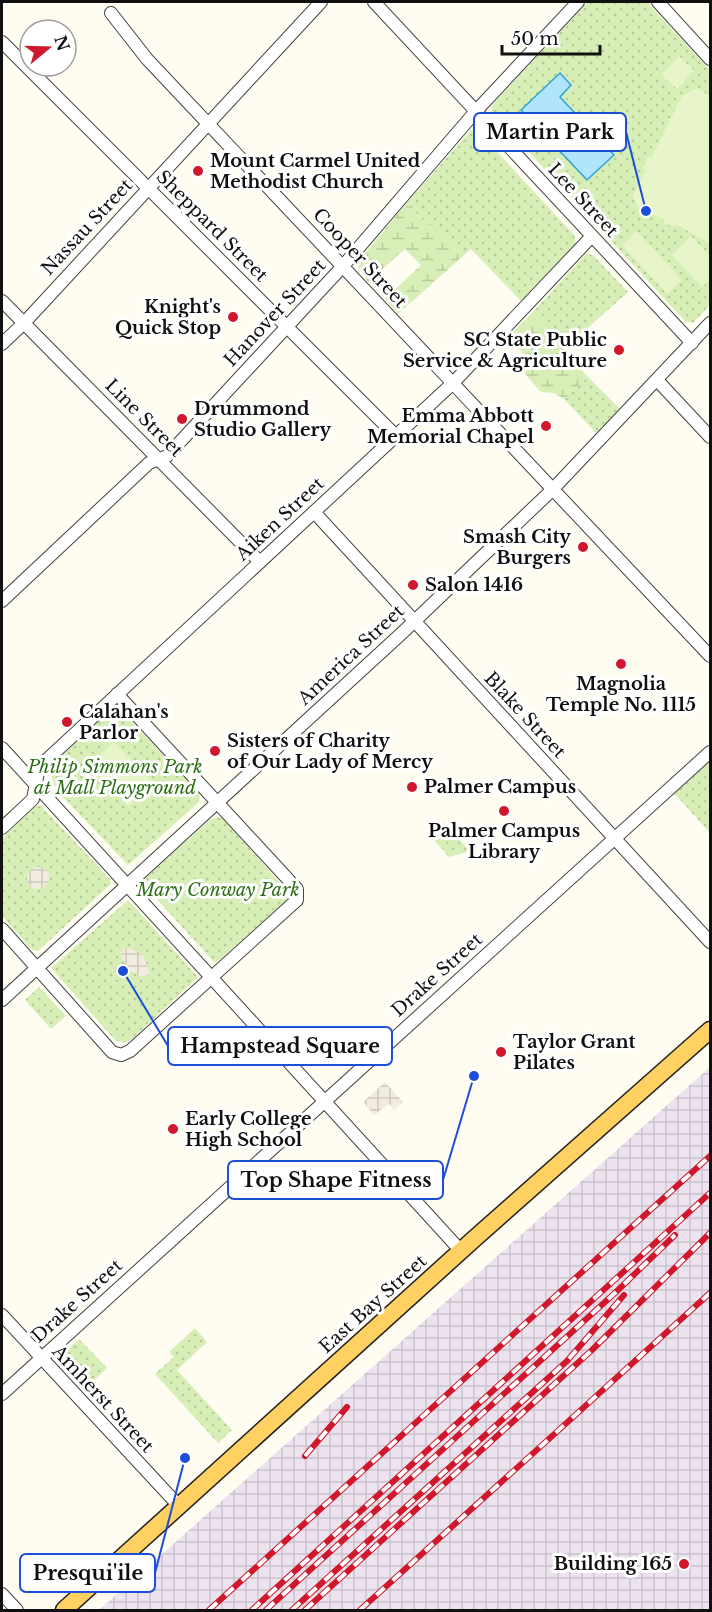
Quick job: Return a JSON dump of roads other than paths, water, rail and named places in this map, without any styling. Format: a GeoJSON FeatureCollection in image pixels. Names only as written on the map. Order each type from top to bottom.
{"type":"FeatureCollection","features":[{"type":"Feature","properties":{"kind":"main road","name":"East Bay Street"},"geometry":{"type":"LineString","coordinates":[[64,1611],[461,1251],[711,1030]]}},
{"type":"Feature","properties":{"kind":"street","name":"Nassau Street"},"geometry":{"type":"LineString","coordinates":[[2,344],[24,324],[321,2]]}},
{"type":"Feature","properties":{"kind":"street","name":"Lee Street"},"geometry":{"type":"LineString","coordinates":[[374,2],[692,343]]}},
{"type":"Feature","properties":{"kind":"street","name":"Hanover Street"},"geometry":{"type":"LineString","coordinates":[[2,601],[149,463],[167,456],[343,266],[476,111],[578,2]]}},
{"type":"Feature","properties":{"kind":"street"},"geometry":{"type":"LineString","coordinates":[[657,2],[711,58]]}},
{"type":"Feature","properties":{"kind":"street","name":"Cooper Street"},"geometry":{"type":"LineString","coordinates":[[111,13],[147,59],[711,656]]}},
{"type":"Feature","properties":{"kind":"street","name":"Sheppard Street"},"geometry":{"type":"LineString","coordinates":[[2,42],[396,436]]}},
{"type":"Feature","properties":{"kind":"street","name":"Aiken Street"},"geometry":{"type":"LineString","coordinates":[[2,828],[33,799],[39,767],[453,383],[592,236]]}},
{"type":"Feature","properties":{"kind":"street","name":"Line Street"},"geometry":{"type":"LineString","coordinates":[[2,301],[260,562]]}},
{"type":"Feature","properties":{"kind":"street","name":"America Street"},"geometry":{"type":"LineString","coordinates":[[2,999],[414,621],[552,490],[711,323]]}},
{"type":"Feature","properties":{"kind":"street"},"geometry":{"type":"LineString","coordinates":[[657,380],[711,437]]}},
{"type":"Feature","properties":{"kind":"street","name":"Blake Street"},"geometry":{"type":"LineString","coordinates":[[314,512],[711,942]]}},
{"type":"Feature","properties":{"kind":"street"},"geometry":{"type":"LineString","coordinates":[[2,929],[112,1052],[121,1055],[130,1051],[298,896],[297,889],[117,694]]}},
{"type":"Feature","properties":{"kind":"street"},"geometry":{"type":"LineString","coordinates":[[2,748],[326,1100],[461,1251]]}},
{"type":"Feature","properties":{"kind":"street","name":"Drake Street"},"geometry":{"type":"LineString","coordinates":[[2,1394],[711,752]]}},
{"type":"Feature","properties":{"kind":"street","name":"Amherst Street"},"geometry":{"type":"LineString","coordinates":[[2,1315],[179,1506]]}},
{"type":"Feature","properties":{"kind":"street"},"geometry":{"type":"LineString","coordinates":[[2,1594],[17,1611]]}},
{"type":"Feature","properties":{"kind":"water"},"geometry":{"type":"Polygon","coordinates":[[[560,73],[571,85],[560,97],[614,155],[587,180],[521,110],[560,73]]]}},
{"type":"Feature","properties":{"kind":"railway"},"geometry":{"type":"LineString","coordinates":[[209,1610],[710,1156]]}},
{"type":"Feature","properties":{"kind":"railway"},"geometry":{"type":"LineString","coordinates":[[252,1610],[710,1193]]}},
{"type":"Feature","properties":{"kind":"railway"},"geometry":{"type":"LineString","coordinates":[[305,1610],[592,1350],[710,1233]]}},
{"type":"Feature","properties":{"kind":"railway"},"geometry":{"type":"LineString","coordinates":[[266,1610],[616,1292],[675,1235]]}},
{"type":"Feature","properties":{"kind":"railway"},"geometry":{"type":"LineString","coordinates":[[360,1610],[710,1293]]}},
{"type":"Feature","properties":{"kind":"railway"},"geometry":{"type":"LineString","coordinates":[[292,1610],[567,1361],[624,1295]]}},
{"type":"Feature","properties":{"kind":"railway"},"geometry":{"type":"LineString","coordinates":[[305,1456],[347,1407]]}},
{"type":"Feature","properties":{"kind":"place","name":"Mount Carmel United Methodist Church"},"geometry":{"type":"Point","coordinates":[198,171]}},
{"type":"Feature","properties":{"kind":"place","name":"Martin Park"},"geometry":{"type":"Point","coordinates":[646,211]}},
{"type":"Feature","properties":{"kind":"place","name":"Knight's Quick Stop"},"geometry":{"type":"Point","coordinates":[233,317]}},
{"type":"Feature","properties":{"kind":"place","name":"SC State Public Service & Agriculture"},"geometry":{"type":"Point","coordinates":[619,350]}},
{"type":"Feature","properties":{"kind":"place","name":"Drummond Studio Gallery"},"geometry":{"type":"Point","coordinates":[182,419]}},
{"type":"Feature","properties":{"kind":"place","name":"Emma Abbott Memorial Chapel"},"geometry":{"type":"Point","coordinates":[546,426]}},
{"type":"Feature","properties":{"kind":"place","name":"Smash City Burgers"},"geometry":{"type":"Point","coordinates":[583,547]}},
{"type":"Feature","properties":{"kind":"place","name":"Salon 1416"},"geometry":{"type":"Point","coordinates":[413,585]}},
{"type":"Feature","properties":{"kind":"place","name":"Magnolia Temple No. 1115"},"geometry":{"type":"Point","coordinates":[621,664]}},
{"type":"Feature","properties":{"kind":"place","name":"Calahan's Parlor"},"geometry":{"type":"Point","coordinates":[67,722]}},
{"type":"Feature","properties":{"kind":"place","name":"Sisters of Charity of Our Lady of Mercy"},"geometry":{"type":"Point","coordinates":[215,751]}},
{"type":"Feature","properties":{"kind":"place","name":"Palmer Campus"},"geometry":{"type":"Point","coordinates":[412,787]}},
{"type":"Feature","properties":{"kind":"place","name":"Palmer Campus Library"},"geometry":{"type":"Point","coordinates":[504,811]}},
{"type":"Feature","properties":{"kind":"place","name":"Hampstead Square"},"geometry":{"type":"Point","coordinates":[123,971]}},
{"type":"Feature","properties":{"kind":"place","name":"Taylor Grant Pilates"},"geometry":{"type":"Point","coordinates":[501,1052]}},
{"type":"Feature","properties":{"kind":"place","name":"Top Shape Fitness"},"geometry":{"type":"Point","coordinates":[474,1076]}},
{"type":"Feature","properties":{"kind":"place","name":"Early College High School"},"geometry":{"type":"Point","coordinates":[173,1129]}},
{"type":"Feature","properties":{"kind":"place","name":"Presqui'ile"},"geometry":{"type":"Point","coordinates":[185,1458]}},
{"type":"Feature","properties":{"kind":"place","name":"Building 165"},"geometry":{"type":"Point","coordinates":[684,1564]}},
{"type":"Feature","properties":{"kind":"park label","name":"Philip Simmons Park at Mall Playground"},"geometry":{"type":"Point","coordinates":[115,777]}},
{"type":"Feature","properties":{"kind":"park label","name":"Mary Conway Park"},"geometry":{"type":"Point","coordinates":[218,890]}}]}
